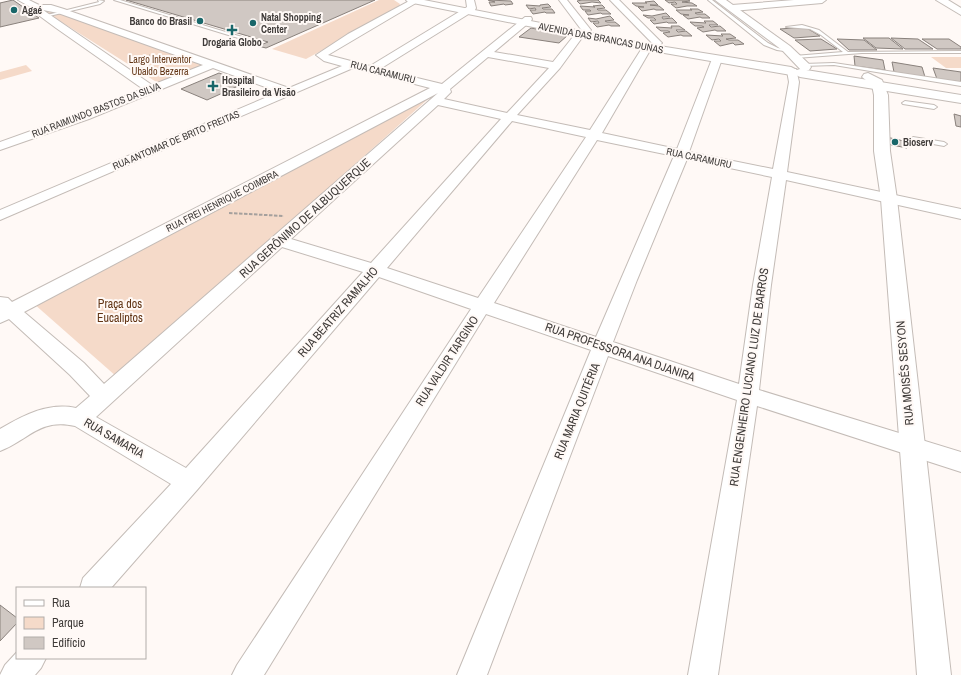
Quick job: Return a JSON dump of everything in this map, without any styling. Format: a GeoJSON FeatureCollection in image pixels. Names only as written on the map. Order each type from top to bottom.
{"type":"FeatureCollection","features":[{"type":"Feature","properties":{"kind":"main road","name":"AVENIDA DAS BRANCAS DUNAS"},"geometry":{"type":"LineString","coordinates":[[433,0],[525,21],[717,59],[795,64]]}},
{"type":"Feature","properties":{"kind":"main road"},"geometry":{"type":"LineString","coordinates":[[720,0],[732,8],[795,64]]}},
{"type":"Feature","properties":{"kind":"main road"},"geometry":{"type":"LineString","coordinates":[[941,0],[961,12]]}},
{"type":"Feature","properties":{"kind":"main road"},"geometry":{"type":"LineString","coordinates":[[948,0],[961,7]]}},
{"type":"Feature","properties":{"kind":"main road","name":"AVENIDA DAS BRANCAS DUNAS"},"geometry":{"type":"LineString","coordinates":[[415,1],[469,7]]}},
{"type":"Feature","properties":{"kind":"main road","name":"AVENIDA DAS BRANCAS DUNAS"},"geometry":{"type":"LineString","coordinates":[[652,45],[769,61],[780,61],[874,81],[961,92]]}},
{"type":"Feature","properties":{"kind":"main road","name":"RUA MOISÉS SESYON"},"geometry":{"type":"LineString","coordinates":[[874,81],[889,199],[934,675]]}},
{"type":"Feature","properties":{"kind":"street"},"geometry":{"type":"LineString","coordinates":[[22,0],[37,7],[46,16],[152,90]]}},
{"type":"Feature","properties":{"kind":"street"},"geometry":{"type":"LineString","coordinates":[[563,0],[583,32]]}},
{"type":"Feature","properties":{"kind":"street"},"geometry":{"type":"LineString","coordinates":[[614,0],[652,45]]}},
{"type":"Feature","properties":{"kind":"street"},"geometry":{"type":"LineString","coordinates":[[732,8],[822,0]]}},
{"type":"Feature","properties":{"kind":"street","name":"RUA CARAMURU"},"geometry":{"type":"LineString","coordinates":[[415,1],[322,53],[322,56],[371,70],[508,116],[779,176],[961,214]]}},
{"type":"Feature","properties":{"kind":"street"},"geometry":{"type":"LineString","coordinates":[[37,7],[51,8],[214,64],[290,92]]}},
{"type":"Feature","properties":{"kind":"street"},"geometry":{"type":"LineString","coordinates":[[371,70],[469,7]]}},
{"type":"Feature","properties":{"kind":"street","name":"RUA GERÔNIMO DE ALBUQUERQUE"},"geometry":{"type":"LineString","coordinates":[[80,418],[279,241],[440,94],[525,21]]}},
{"type":"Feature","properties":{"kind":"street","name":"RUA BEATRIZ RAMALHO"},"geometry":{"type":"LineString","coordinates":[[94,587],[189,482],[508,116],[556,66],[583,32]]}},
{"type":"Feature","properties":{"kind":"street","name":"RUA VALDIR TARGINO"},"geometry":{"type":"LineString","coordinates":[[247,675],[483,305],[652,45]]}},
{"type":"Feature","properties":{"kind":"street"},"geometry":{"type":"LineString","coordinates":[[486,54],[556,66]]}},
{"type":"Feature","properties":{"kind":"street","name":"RUA MARIA QUITÉRIA"},"geometry":{"type":"LineString","coordinates":[[472,675],[628,280],[682,154],[717,59]]}},
{"type":"Feature","properties":{"kind":"street","name":"RUA RAIMUNDO BASTOS DA SILVA"},"geometry":{"type":"LineString","coordinates":[[0,146],[86,116],[214,64]]}},
{"type":"Feature","properties":{"kind":"street","name":"RUA ENGENHEIRO LUCIANO LUIZ DE BARROS"},"geometry":{"type":"LineString","coordinates":[[703,675],[748,395],[762,285],[795,64]]}},
{"type":"Feature","properties":{"kind":"street","name":"RUA ANTOMAR DE BRITO FREITAS"},"geometry":{"type":"LineString","coordinates":[[0,215],[352,65]]}},
{"type":"Feature","properties":{"kind":"street","name":"RUA FREI HENRIQUE COIMBRA"},"geometry":{"type":"LineString","coordinates":[[3,309],[434,90],[440,94]]}},
{"type":"Feature","properties":{"kind":"street","name":"RUA PROFESSORA ANA DJANIRA"},"geometry":{"type":"LineString","coordinates":[[279,241],[375,270],[748,395],[961,462]]}},
{"type":"Feature","properties":{"kind":"street"},"geometry":{"type":"LineString","coordinates":[[3,309],[77,369],[103,397]]}},
{"type":"Feature","properties":{"kind":"street","name":"RUA SAMARIA"},"geometry":{"type":"LineString","coordinates":[[0,441],[35,420],[47,415],[67,414],[80,418],[189,482]]}},
{"type":"Feature","properties":{"kind":"street"},"geometry":{"type":"LineString","coordinates":[[15,675],[29,659]]}},
{"type":"Feature","properties":{"kind":"lane"},"geometry":{"type":"LineString","coordinates":[[46,16],[79,6],[91,0]]}},
{"type":"Feature","properties":{"kind":"lane"},"geometry":{"type":"LineString","coordinates":[[79,6],[100,3],[102,1],[100,0]]}},
{"type":"Feature","properties":{"kind":"lane"},"geometry":{"type":"LineString","coordinates":[[116,0],[250,40]]}},
{"type":"Feature","properties":{"kind":"lane"},"geometry":{"type":"LineString","coordinates":[[710,0],[766,44],[795,64],[846,66],[961,92]]}},
{"type":"Feature","properties":{"kind":"lane"},"geometry":{"type":"LineString","coordinates":[[788,27],[806,26],[812,28],[832,40],[847,53]]}},
{"type":"Feature","properties":{"kind":"lane"},"geometry":{"type":"LineString","coordinates":[[795,64],[814,56],[847,53],[961,52]]}},
{"type":"Feature","properties":{"kind":"lane"},"geometry":{"type":"LineString","coordinates":[[846,66],[847,53]]}},
{"type":"Feature","properties":{"kind":"lane"},"geometry":{"type":"LineString","coordinates":[[814,56],[824,64]]}},
{"type":"Feature","properties":{"kind":"lane"},"geometry":{"type":"LineString","coordinates":[[905,103],[934,107]]}},
{"type":"Feature","properties":{"kind":"lane"},"geometry":{"type":"LineString","coordinates":[[913,139],[944,144]]}},
{"type":"Feature","properties":{"kind":"path"},"geometry":{"type":"LineString","coordinates":[[116,66],[168,48]]}},
{"type":"Feature","properties":{"kind":"path"},"geometry":{"type":"LineString","coordinates":[[228,213],[290,217]]}},
{"type":"Feature","properties":{"kind":"green space"},"geometry":{"type":"Polygon","coordinates":[[[379,0],[394,0],[400,4],[398,9],[306,59],[272,49],[379,0]]]}},
{"type":"Feature","properties":{"kind":"green space","name":"Largo Interventor Ubaldo Bezerra"},"geometry":{"type":"Polygon","coordinates":[[[42,8],[49,9],[208,64],[158,83],[44,11],[42,8]]]}},
{"type":"Feature","properties":{"kind":"green space"},"geometry":{"type":"Polygon","coordinates":[[[931,57],[961,57],[961,68],[946,68],[931,57]]]}},
{"type":"Feature","properties":{"kind":"green space"},"geometry":{"type":"Polygon","coordinates":[[[26,65],[32,71],[0,80],[0,72],[26,65]]]}},
{"type":"Feature","properties":{"kind":"green space","name":"Praça dos Eucaliptos"},"geometry":{"type":"Polygon","coordinates":[[[437,91],[117,377],[33,303],[437,91]]]}},
{"type":"Feature","properties":{"kind":"building","name":"Agaé"},"geometry":{"type":"Polygon","coordinates":[[[13,0],[39,18],[0,27],[0,3],[13,0]]]}},
{"type":"Feature","properties":{"kind":"building","name":"Natal Shopping Center"},"geometry":{"type":"Polygon","coordinates":[[[126,0],[375,0],[266,48],[258,46],[268,42],[126,0]]]}},
{"type":"Feature","properties":{"kind":"building"},"geometry":{"type":"Polygon","coordinates":[[[488,0],[511,1],[513,4],[491,6],[489,2],[495,2],[488,0]]]}},
{"type":"Feature","properties":{"kind":"building"},"geometry":{"type":"Polygon","coordinates":[[[598,0],[601,3],[592,2],[580,4],[577,1],[598,0]]]}},
{"type":"Feature","properties":{"kind":"building"},"geometry":{"type":"Polygon","coordinates":[[[665,0],[688,0],[690,1],[682,2],[692,3],[697,6],[676,8],[671,4],[677,4],[675,2],[669,3],[665,0]]]}},
{"type":"Feature","properties":{"kind":"building"},"geometry":{"type":"Polygon","coordinates":[[[654,1],[658,5],[650,5],[659,6],[664,10],[654,9],[642,11],[638,7],[644,7],[636,6],[632,3],[647,3],[645,2],[654,1]]]}},
{"type":"Feature","properties":{"kind":"building"},"geometry":{"type":"Polygon","coordinates":[[[548,4],[551,7],[542,8],[552,9],[555,13],[545,12],[533,14],[530,10],[536,10],[535,8],[529,9],[526,5],[540,6],[548,4]]]}},
{"type":"Feature","properties":{"kind":"building"},"geometry":{"type":"Polygon","coordinates":[[[602,5],[605,8],[597,9],[606,10],[611,14],[601,13],[588,15],[585,11],[591,11],[583,10],[580,6],[595,7],[593,6],[602,5]]]}},
{"type":"Feature","properties":{"kind":"building"},"geometry":{"type":"Polygon","coordinates":[[[690,9],[698,9],[703,12],[695,13],[705,14],[710,18],[700,17],[688,19],[683,15],[689,15],[681,14],[676,10],[692,10],[690,9]]]}},
{"type":"Feature","properties":{"kind":"building"},"geometry":{"type":"Polygon","coordinates":[[[666,13],[670,17],[662,17],[663,19],[672,18],[677,23],[667,22],[654,24],[650,20],[656,20],[654,18],[648,18],[643,15],[652,16],[666,13]]]}},
{"type":"Feature","properties":{"kind":"building"},"geometry":{"type":"Polygon","coordinates":[[[610,16],[614,20],[605,21],[615,22],[620,26],[609,25],[597,27],[593,23],[599,23],[598,21],[591,22],[588,18],[596,19],[610,16]]]}},
{"type":"Feature","properties":{"kind":"building"},"geometry":{"type":"Polygon","coordinates":[[[704,21],[713,21],[718,25],[709,25],[711,27],[720,26],[726,31],[715,30],[703,32],[697,28],[704,27],[695,26],[690,22],[706,23],[704,21]]]}},
{"type":"Feature","properties":{"kind":"building"},"geometry":{"type":"Polygon","coordinates":[[[671,26],[679,26],[685,30],[676,30],[678,32],[686,31],[692,36],[681,35],[668,37],[663,33],[670,32],[661,31],[656,27],[672,28],[671,26]]]}},
{"type":"Feature","properties":{"kind":"building"},"geometry":{"type":"Polygon","coordinates":[[[805,27],[820,36],[794,38],[780,29],[805,27]]]}},
{"type":"Feature","properties":{"kind":"building"},"geometry":{"type":"Polygon","coordinates":[[[531,28],[568,35],[559,43],[519,37],[531,28]]]}},
{"type":"Feature","properties":{"kind":"building"},"geometry":{"type":"Polygon","coordinates":[[[721,34],[730,34],[736,38],[726,39],[738,40],[744,44],[735,45],[733,43],[720,46],[714,41],[721,41],[719,39],[712,40],[706,35],[723,36],[721,34]]]}},
{"type":"Feature","properties":{"kind":"building"},"geometry":{"type":"Polygon","coordinates":[[[863,38],[889,38],[903,49],[876,48],[863,38]]]}},
{"type":"Feature","properties":{"kind":"building"},"geometry":{"type":"Polygon","coordinates":[[[891,38],[918,39],[933,49],[905,49],[891,38]]]}},
{"type":"Feature","properties":{"kind":"building"},"geometry":{"type":"Polygon","coordinates":[[[821,39],[837,49],[810,51],[795,40],[821,39]]]}},
{"type":"Feature","properties":{"kind":"building"},"geometry":{"type":"Polygon","coordinates":[[[837,39],[864,40],[877,50],[849,50],[837,39]]]}},
{"type":"Feature","properties":{"kind":"building"},"geometry":{"type":"Polygon","coordinates":[[[922,39],[949,39],[961,47],[961,49],[937,49],[922,39]]]}},
{"type":"Feature","properties":{"kind":"building"},"geometry":{"type":"Polygon","coordinates":[[[854,56],[883,60],[885,70],[855,66],[854,56]]]}},
{"type":"Feature","properties":{"kind":"building"},"geometry":{"type":"Polygon","coordinates":[[[892,62],[922,67],[925,77],[894,72],[892,62]]]}},
{"type":"Feature","properties":{"kind":"building"},"geometry":{"type":"Polygon","coordinates":[[[933,68],[961,72],[961,82],[937,79],[933,68]]]}},
{"type":"Feature","properties":{"kind":"building","name":"Hospital Brasileiro da Visão"},"geometry":{"type":"Polygon","coordinates":[[[219,73],[245,83],[207,100],[181,89],[219,73]]]}},
{"type":"Feature","properties":{"kind":"building"},"geometry":{"type":"Polygon","coordinates":[[[954,114],[961,116],[961,127],[956,126],[954,114]]]}},
{"type":"Feature","properties":{"kind":"building","name":"Bioserv"},"geometry":{"type":"Polygon","coordinates":[[[882,136],[908,142],[907,148],[882,143],[882,136]]]}},
{"type":"Feature","properties":{"kind":"building"},"geometry":{"type":"Polygon","coordinates":[[[0,605],[16,617],[16,624],[0,641],[0,605]]]}},
{"type":"Feature","properties":{"kind":"place","name":"Agaé"},"geometry":{"type":"Point","coordinates":[14,10]}},
{"type":"Feature","properties":{"kind":"place","name":"Banco do Brasil"},"geometry":{"type":"Point","coordinates":[200,21]}},
{"type":"Feature","properties":{"kind":"place","name":"Natal Shopping Center"},"geometry":{"type":"Point","coordinates":[253,23]}},
{"type":"Feature","properties":{"kind":"place","name":"Drogaria Globo"},"geometry":{"type":"Point","coordinates":[232,30]}},
{"type":"Feature","properties":{"kind":"place","name":"Hospital Brasileiro da Visão"},"geometry":{"type":"Point","coordinates":[213,86]}},
{"type":"Feature","properties":{"kind":"place","name":"Bioserv"},"geometry":{"type":"Point","coordinates":[895,142]}}]}
